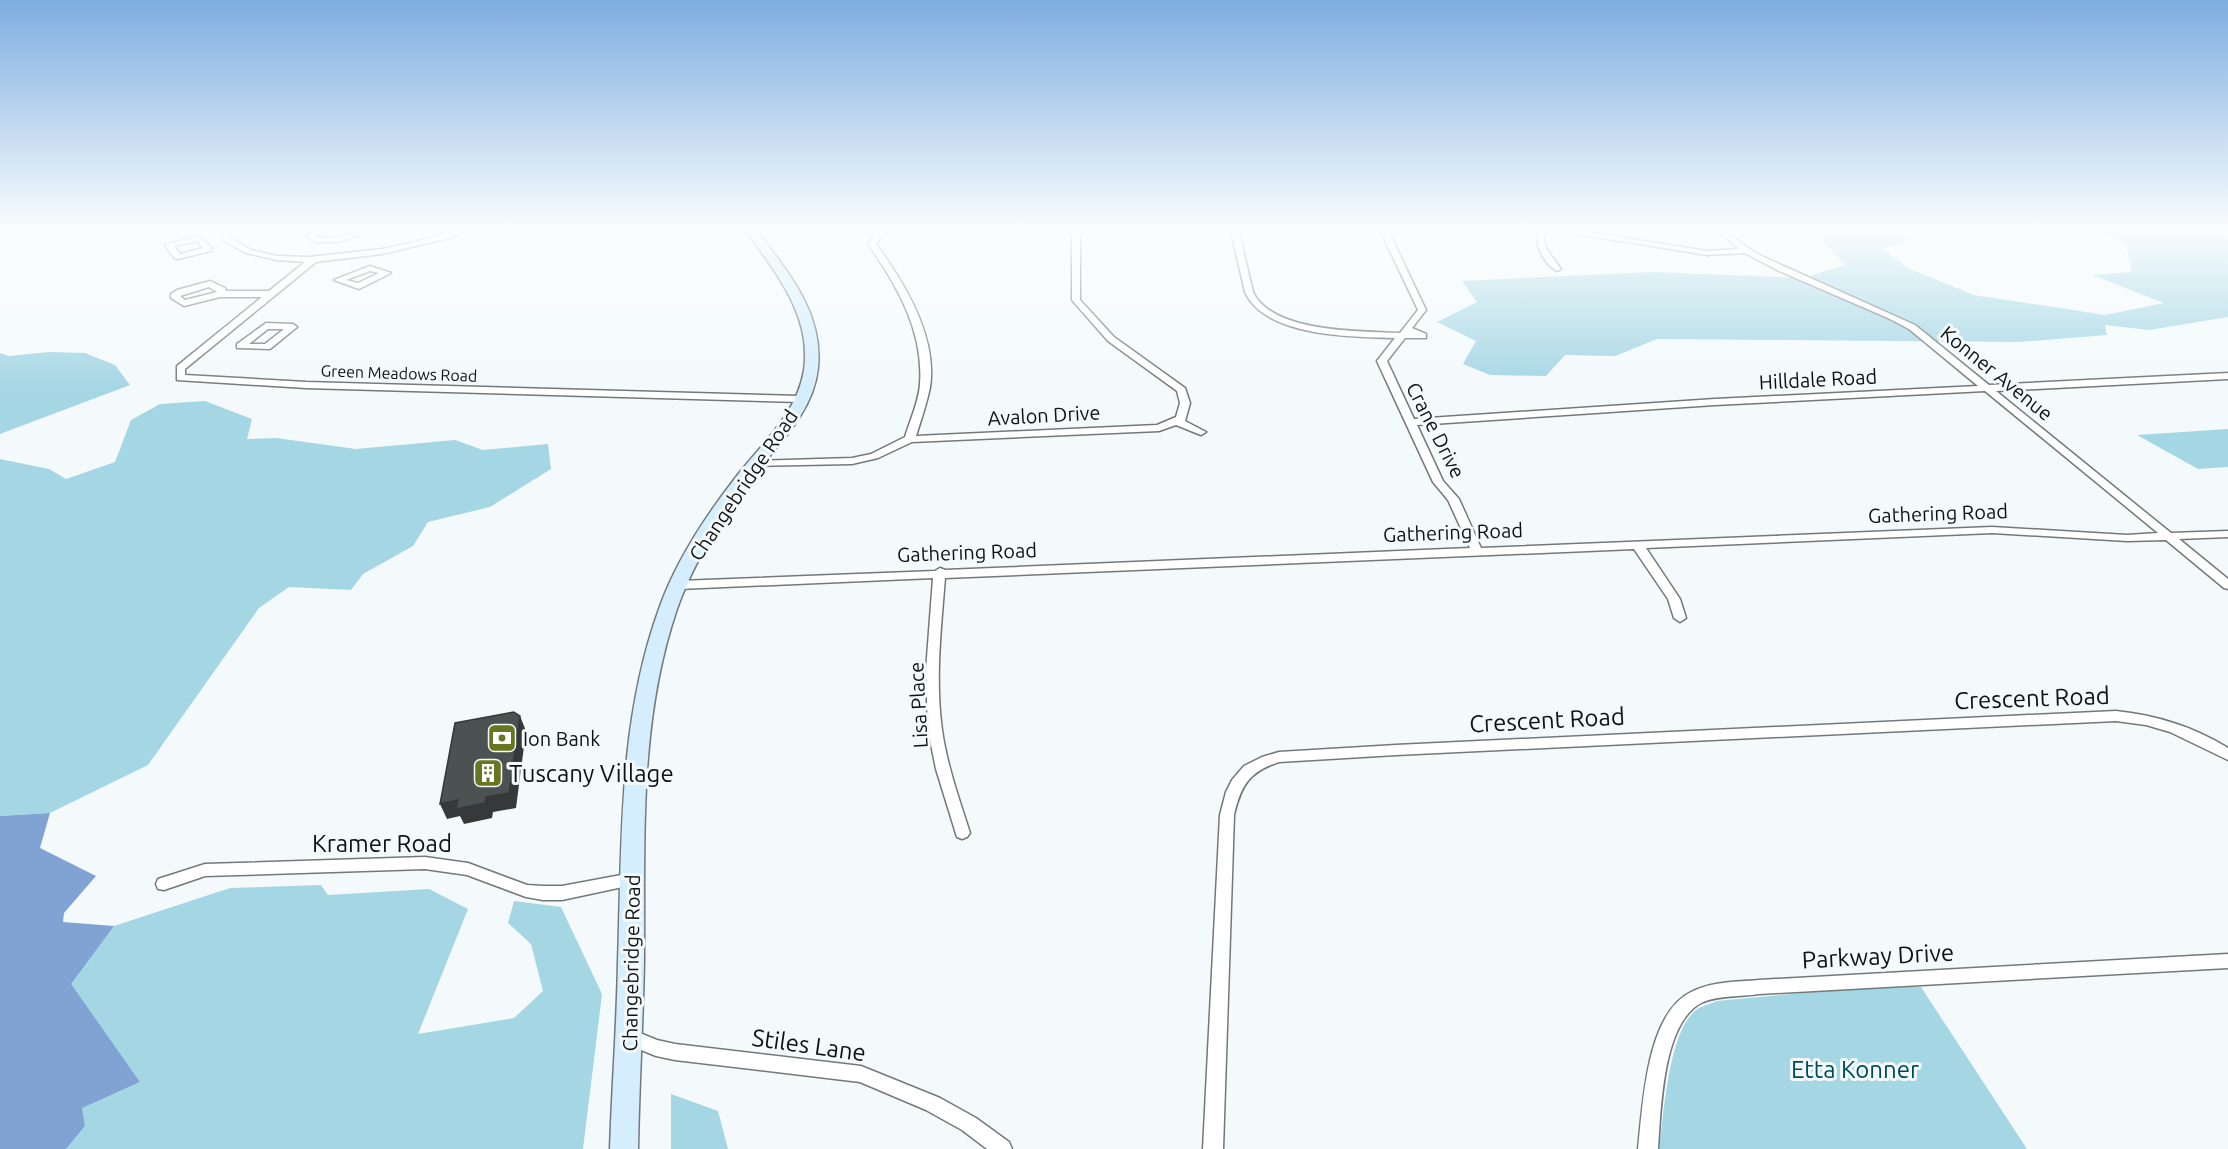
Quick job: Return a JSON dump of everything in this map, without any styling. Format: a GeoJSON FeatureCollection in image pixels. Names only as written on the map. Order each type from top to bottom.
{"type":"FeatureCollection","features":[{"type":"Feature","properties":{"kind":"main road","name":"Changebridge Road"},"geometry":{"type":"LineString","coordinates":[[624,1149],[630,1037],[632,879],[638,753],[646,684],[653,653],[678,585],[709,529],[791,418],[801,399],[811,368],[804,317],[791,282]]}},
{"type":"Feature","properties":{"kind":"street","name":"Green Meadows Road"},"geometry":{"type":"LineString","coordinates":[[286,282],[223,336],[180,368],[180,378],[306,385],[801,399]]}},
{"type":"Feature","properties":{"kind":"street"},"geometry":{"type":"LineString","coordinates":[[339,282],[359,286],[368,282]]}},
{"type":"Feature","properties":{"kind":"street"},"geometry":{"type":"LineString","coordinates":[[755,464],[852,461],[874,456],[910,439],[925,386],[925,352],[908,302],[898,282]]}},
{"type":"Feature","properties":{"kind":"street"},"geometry":{"type":"LineString","coordinates":[[1076,282],[1076,300],[1111,339],[1182,390],[1184,416],[1178,422],[1201,432]]}},
{"type":"Feature","properties":{"kind":"street"},"geometry":{"type":"LineString","coordinates":[[1247,282],[1251,296],[1273,315],[1314,329],[1405,332],[1420,315],[1421,305],[1409,282]]}},
{"type":"Feature","properties":{"kind":"street","name":"Konner Avenue"},"geometry":{"type":"LineString","coordinates":[[1814,282],[1899,319],[2228,585]]}},
{"type":"Feature","properties":{"kind":"street"},"geometry":{"type":"LineString","coordinates":[[220,294],[273,294]]}},
{"type":"Feature","properties":{"kind":"street"},"geometry":{"type":"LineString","coordinates":[[223,336],[253,336],[266,326],[293,327],[267,347],[240,346],[253,336]]}},
{"type":"Feature","properties":{"kind":"street","name":"Crane Drive"},"geometry":{"type":"LineString","coordinates":[[1405,332],[1382,361],[1438,482],[1456,506],[1477,551]]}},
{"type":"Feature","properties":{"kind":"street","name":"Hilldale Road"},"geometry":{"type":"LineString","coordinates":[[1410,422],[2228,376]]}},
{"type":"Feature","properties":{"kind":"street","name":"Avalon Drive"},"geometry":{"type":"LineString","coordinates":[[910,439],[1159,428],[1178,422]]}},
{"type":"Feature","properties":{"kind":"street","name":"Gathering Road"},"geometry":{"type":"LineString","coordinates":[[678,585],[940,572],[1992,530],[2127,538],[2228,534]]}},
{"type":"Feature","properties":{"kind":"street"},"geometry":{"type":"LineString","coordinates":[[1637,544],[1674,598],[1680,618]]}},
{"type":"Feature","properties":{"kind":"street","name":"Lisa Place"},"geometry":{"type":"LineString","coordinates":[[940,572],[933,696],[935,730],[942,765],[962,833]]}},
{"type":"Feature","properties":{"kind":"street","name":"Crescent Road"},"geometry":{"type":"LineString","coordinates":[[1212,1149],[1227,815],[1230,795],[1236,783],[1246,771],[1260,762],[1279,757],[1396,750],[2116,716],[2149,721],[2173,728],[2228,755]]}},
{"type":"Feature","properties":{"kind":"street","name":"Kramer Road"},"geometry":{"type":"LineString","coordinates":[[164,884],[205,870],[425,863],[468,869],[526,891],[543,893],[562,892],[632,879]]}},
{"type":"Feature","properties":{"kind":"street","name":"Parkway Drive"},"geometry":{"type":"LineString","coordinates":[[1648,1149],[1660,1059],[1666,1036],[1674,1018],[1684,1005],[1706,994],[1759,987],[2228,961]]}},
{"type":"Feature","properties":{"kind":"street","name":"Stiles Lane"},"geometry":{"type":"LineString","coordinates":[[630,1037],[656,1048],[675,1052],[861,1074],[933,1104],[969,1124],[1002,1149]]}},
{"type":"Feature","properties":{"kind":"green space"},"geometry":{"type":"Polygon","coordinates":[[[1462,282],[1941,282],[1974,295],[2105,315],[2164,303],[2109,282],[2228,282],[2228,317],[2149,330],[2105,325],[2107,335],[2018,342],[1657,339],[1615,356],[1565,355],[1546,376],[1490,375],[1463,364],[1476,341],[1437,322],[1477,302],[1462,282]]]}},
{"type":"Feature","properties":{"kind":"green space"},"geometry":{"type":"Polygon","coordinates":[[[49,352],[85,353],[115,365],[130,385],[0,434],[0,353],[9,356],[49,352]]]}},
{"type":"Feature","properties":{"kind":"green space"},"geometry":{"type":"Polygon","coordinates":[[[205,401],[252,419],[247,439],[276,438],[356,449],[455,440],[483,450],[548,444],[551,469],[490,507],[428,522],[413,546],[363,574],[351,590],[289,587],[259,608],[148,765],[50,813],[0,816],[0,459],[49,469],[66,479],[115,462],[131,420],[160,404],[205,401]]]}},
{"type":"Feature","properties":{"kind":"green space"},"geometry":{"type":"Polygon","coordinates":[[[2228,429],[2228,467],[2198,469],[2137,435],[2228,429]]]}},
{"type":"Feature","properties":{"kind":"green space"},"geometry":{"type":"Polygon","coordinates":[[[321,885],[328,895],[429,889],[468,909],[418,1034],[514,1018],[543,991],[531,944],[508,923],[514,901],[561,907],[602,994],[583,1149],[66,1149],[85,1126],[81,1108],[140,1082],[70,984],[114,926],[230,888],[321,885]]]}},
{"type":"Feature","properties":{"kind":"green space","name":"Etta Konner"},"geometry":{"type":"Polygon","coordinates":[[[1867,987],[1921,987],[2027,1149],[1659,1149],[1673,1055],[1679,1036],[1696,1010],[1717,1001],[1867,987]]]}},
{"type":"Feature","properties":{"kind":"green space"},"geometry":{"type":"Polygon","coordinates":[[[671,1094],[718,1111],[728,1149],[671,1149],[671,1094]]]}},
{"type":"Feature","properties":{"kind":"shaded area"},"geometry":{"type":"Polygon","coordinates":[[[50,813],[40,848],[96,876],[64,913],[63,922],[114,926],[71,984],[140,1082],[82,1108],[85,1126],[66,1149],[0,1149],[0,816],[50,813]]]}},
{"type":"Feature","properties":{"kind":"building","name":"Tuscany Village"},"geometry":{"type":"Polygon","coordinates":[[[514,712],[520,716],[509,793],[486,797],[485,803],[456,809],[458,800],[440,804],[455,723],[514,712]]]}},
{"type":"Feature","properties":{"kind":"place","name":"Ion Bank"},"geometry":{"type":"Point","coordinates":[502,738]}},
{"type":"Feature","properties":{"kind":"place","name":"Tuscany Village"},"geometry":{"type":"Point","coordinates":[488,773]}}]}
